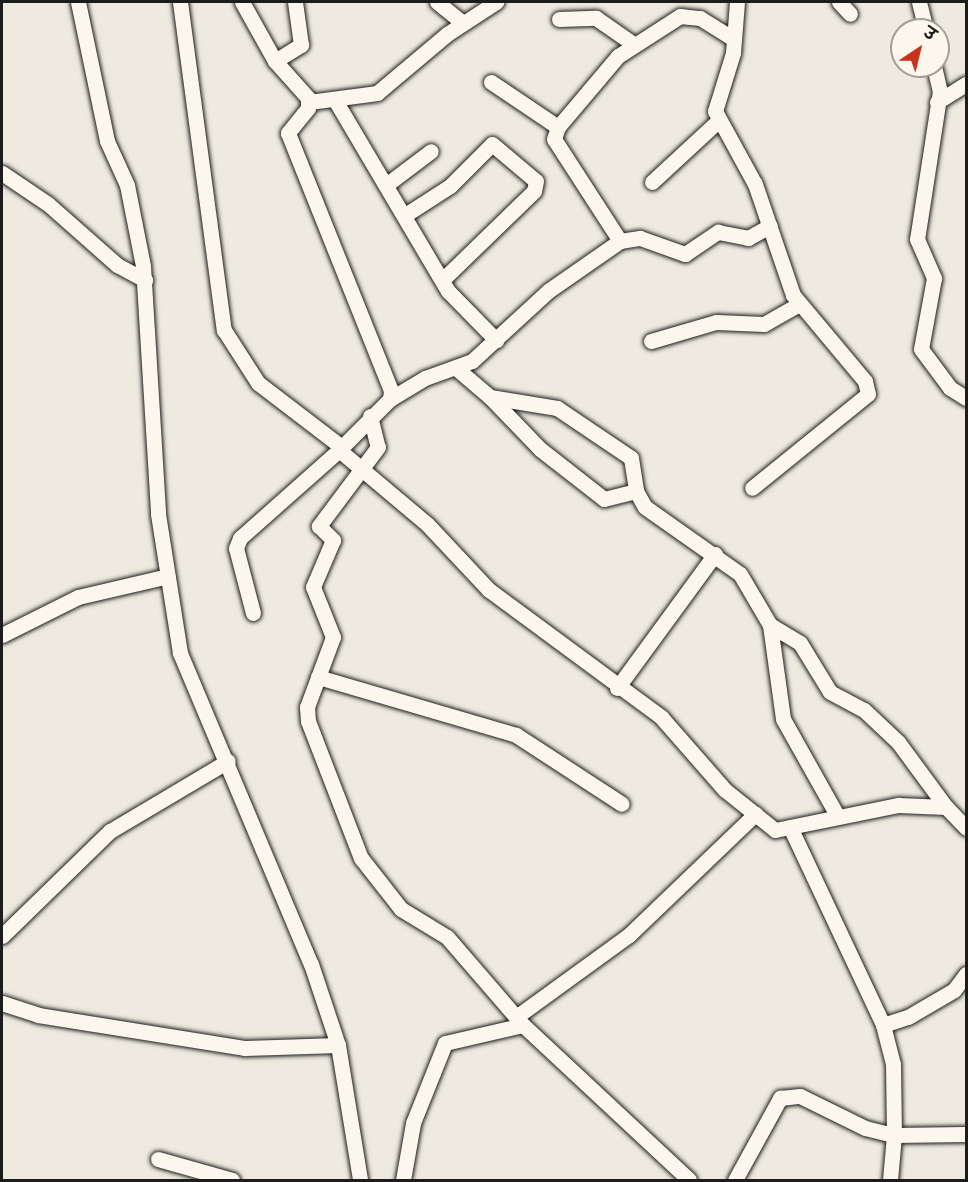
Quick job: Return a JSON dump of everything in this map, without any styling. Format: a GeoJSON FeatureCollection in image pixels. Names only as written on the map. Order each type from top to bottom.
{"type":"FeatureCollection","features":[{"type":"Feature","properties":{"kind":"street"},"geometry":{"type":"LineString","coordinates":[[78,2],[107,141],[127,185],[145,280],[157,493],[180,653],[228,761],[311,964],[338,1045],[360,1180]]}},
{"type":"Feature","properties":{"kind":"street"},"geometry":{"type":"LineString","coordinates":[[180,2],[224,330],[258,383],[362,466],[489,590],[616,688],[661,717],[725,790],[775,830],[898,805],[946,807]]}},
{"type":"Feature","properties":{"kind":"street"},"geometry":{"type":"LineString","coordinates":[[242,2],[275,61],[309,102]]}},
{"type":"Feature","properties":{"kind":"street"},"geometry":{"type":"LineString","coordinates":[[275,61],[301,45],[295,2]]}},
{"type":"Feature","properties":{"kind":"street"},"geometry":{"type":"LineString","coordinates":[[436,2],[463,23]]}},
{"type":"Feature","properties":{"kind":"street"},"geometry":{"type":"LineString","coordinates":[[309,102],[377,93],[463,23],[496,2]]}},
{"type":"Feature","properties":{"kind":"street"},"geometry":{"type":"LineString","coordinates":[[737,2],[733,39],[715,111],[755,184],[799,304],[865,381],[868,394],[752,488]]}},
{"type":"Feature","properties":{"kind":"street"},"geometry":{"type":"LineString","coordinates":[[839,2],[850,14]]}},
{"type":"Feature","properties":{"kind":"street"},"geometry":{"type":"LineString","coordinates":[[919,2],[923,18]]}},
{"type":"Feature","properties":{"kind":"street"},"geometry":{"type":"LineString","coordinates":[[620,241],[554,139],[558,127],[632,43],[690,15],[733,39]]}},
{"type":"Feature","properties":{"kind":"street"},"geometry":{"type":"LineString","coordinates":[[560,19],[596,18],[632,43]]}},
{"type":"Feature","properties":{"kind":"street"},"geometry":{"type":"LineString","coordinates":[[935,78],[937,102],[917,239],[934,278],[921,349],[950,388],[966,398]]}},
{"type":"Feature","properties":{"kind":"street"},"geometry":{"type":"LineString","coordinates":[[491,82],[558,127]]}},
{"type":"Feature","properties":{"kind":"street"},"geometry":{"type":"LineString","coordinates":[[937,102],[966,84]]}},
{"type":"Feature","properties":{"kind":"street"},"geometry":{"type":"LineString","coordinates":[[335,100],[442,280],[496,340]]}},
{"type":"Feature","properties":{"kind":"street"},"geometry":{"type":"LineString","coordinates":[[309,102],[288,133],[391,390],[390,399]]}},
{"type":"Feature","properties":{"kind":"street"},"geometry":{"type":"LineString","coordinates":[[652,182],[720,120]]}},
{"type":"Feature","properties":{"kind":"street"},"geometry":{"type":"LineString","coordinates":[[405,215],[459,180],[492,144],[536,181],[534,191],[442,280]]}},
{"type":"Feature","properties":{"kind":"street"},"geometry":{"type":"LineString","coordinates":[[386,185],[431,151]]}},
{"type":"Feature","properties":{"kind":"street"},"geometry":{"type":"LineString","coordinates":[[2,172],[48,204],[117,265],[145,280]]}},
{"type":"Feature","properties":{"kind":"street"},"geometry":{"type":"LineString","coordinates":[[253,613],[236,548],[240,538],[390,399],[456,368],[496,340],[548,291],[620,241],[640,238],[686,254],[718,232],[748,238],[770,226]]}},
{"type":"Feature","properties":{"kind":"street"},"geometry":{"type":"LineString","coordinates":[[651,341],[716,322],[764,324],[799,304]]}},
{"type":"Feature","properties":{"kind":"street"},"geometry":{"type":"LineString","coordinates":[[456,368],[490,397],[540,449],[604,499],[636,491]]}},
{"type":"Feature","properties":{"kind":"street"},"geometry":{"type":"LineString","coordinates":[[490,397],[544,405],[569,415],[631,458],[636,491],[645,507],[715,554],[740,574],[770,625],[783,719],[838,817]]}},
{"type":"Feature","properties":{"kind":"street"},"geometry":{"type":"LineString","coordinates":[[370,416],[378,447],[319,526],[333,540],[313,587],[333,637],[307,707],[308,721],[362,858],[401,909],[447,937],[520,1021],[689,1180]]}},
{"type":"Feature","properties":{"kind":"street"},"geometry":{"type":"LineString","coordinates":[[616,688],[715,554]]}},
{"type":"Feature","properties":{"kind":"street"},"geometry":{"type":"LineString","coordinates":[[2,635],[78,597],[168,576]]}},
{"type":"Feature","properties":{"kind":"street"},"geometry":{"type":"LineString","coordinates":[[770,625],[800,643],[830,692],[864,710],[898,742],[946,807],[966,828]]}},
{"type":"Feature","properties":{"kind":"street"},"geometry":{"type":"LineString","coordinates":[[318,677],[516,735],[622,804]]}},
{"type":"Feature","properties":{"kind":"street"},"geometry":{"type":"LineString","coordinates":[[2,936],[110,831],[228,761]]}},
{"type":"Feature","properties":{"kind":"street"},"geometry":{"type":"LineString","coordinates":[[403,1180],[413,1123],[445,1043],[520,1021],[629,935],[755,814]]}},
{"type":"Feature","properties":{"kind":"street"},"geometry":{"type":"LineString","coordinates":[[790,827],[883,1025],[893,1064],[894,1135],[890,1180]]}},
{"type":"Feature","properties":{"kind":"street"},"geometry":{"type":"LineString","coordinates":[[883,1025],[908,1017],[954,990],[966,974]]}},
{"type":"Feature","properties":{"kind":"street"},"geometry":{"type":"LineString","coordinates":[[2,1004],[38,1015],[245,1048],[338,1045]]}},
{"type":"Feature","properties":{"kind":"street"},"geometry":{"type":"LineString","coordinates":[[735,1180],[780,1098],[800,1096],[865,1128],[894,1135],[966,1134]]}},
{"type":"Feature","properties":{"kind":"street"},"geometry":{"type":"LineString","coordinates":[[158,1159],[232,1180]]}}]}
